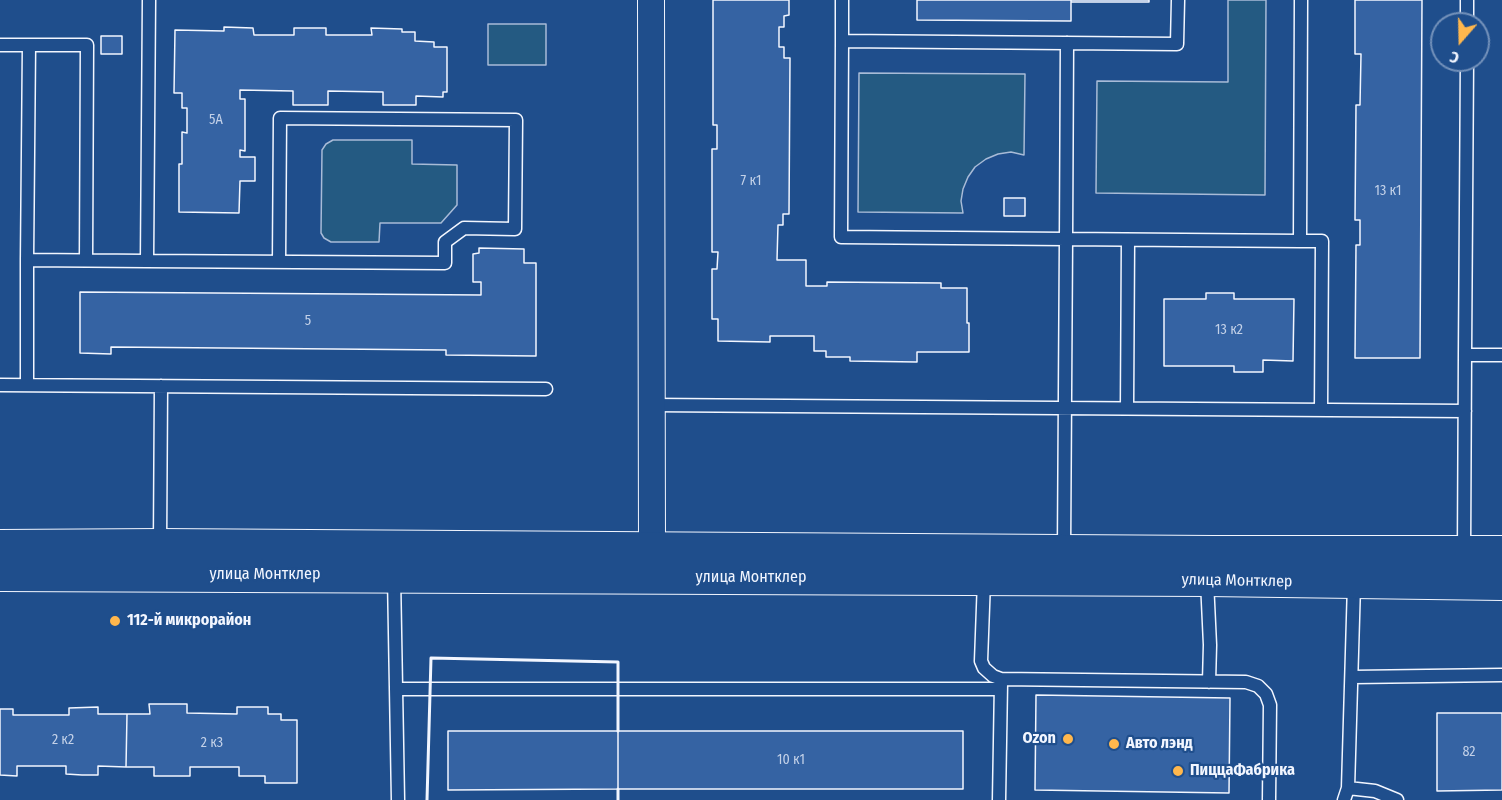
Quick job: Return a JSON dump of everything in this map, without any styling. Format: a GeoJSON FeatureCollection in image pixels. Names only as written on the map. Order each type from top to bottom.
{"type":"FeatureCollection","features":[{"type":"Feature","properties":{"kind":"street"},"geometry":{"type":"LineString","coordinates":[[651,0],[652,548]]}},
{"type":"Feature","properties":{"kind":"street","name":"улица Монтклер"},"geometry":{"type":"LineString","coordinates":[[0,546],[1502,552]]}},
{"type":"Feature","properties":{"kind":"street","name":"улица Монтклер"},"geometry":{"type":"LineString","coordinates":[[0,575],[1207,580],[1502,584]]}},
{"type":"Feature","properties":{"kind":"lane"},"geometry":{"type":"LineString","coordinates":[[147,261],[149,0]]}},
{"type":"Feature","properties":{"kind":"lane"},"geometry":{"type":"LineString","coordinates":[[842,0],[841,237],[1322,241],[1321,410]]}},
{"type":"Feature","properties":{"kind":"lane"},"geometry":{"type":"LineString","coordinates":[[842,41],[1177,44],[1178,0]]}},
{"type":"Feature","properties":{"kind":"lane"},"geometry":{"type":"LineString","coordinates":[[1300,241],[1301,0]]}},
{"type":"Feature","properties":{"kind":"lane"},"geometry":{"type":"LineString","coordinates":[[1064,551],[1067,43]]}},
{"type":"Feature","properties":{"kind":"lane"},"geometry":{"type":"LineString","coordinates":[[0,45],[87,45],[86,260]]}},
{"type":"Feature","properties":{"kind":"lane"},"geometry":{"type":"LineString","coordinates":[[27,385],[29,45]]}},
{"type":"Feature","properties":{"kind":"lane"},"geometry":{"type":"LineString","coordinates":[[1464,552],[1467,72]]}},
{"type":"Feature","properties":{"kind":"lane"},"geometry":{"type":"LineString","coordinates":[[27,260],[445,263],[445,242],[464,228],[515,229],[516,120],[280,118],[279,261]]}},
{"type":"Feature","properties":{"kind":"lane"},"geometry":{"type":"LineString","coordinates":[[1127,408],[1128,240]]}},
{"type":"Feature","properties":{"kind":"lane"},"geometry":{"type":"LineString","coordinates":[[1465,355],[1502,355]]}},
{"type":"Feature","properties":{"kind":"lane"},"geometry":{"type":"LineString","coordinates":[[0,385],[546,388]]}},
{"type":"Feature","properties":{"kind":"lane"},"geometry":{"type":"LineString","coordinates":[[160,545],[161,386]]}},
{"type":"Feature","properties":{"kind":"lane"},"geometry":{"type":"LineString","coordinates":[[651,405],[1465,411]]}},
{"type":"Feature","properties":{"kind":"lane"},"geometry":{"type":"LineString","coordinates":[[394,576],[399,800]]}},
{"type":"Feature","properties":{"kind":"lane"},"geometry":{"type":"LineString","coordinates":[[984,579],[981,660],[987,672],[1000,684],[999,800]]}},
{"type":"Feature","properties":{"kind":"lane"},"geometry":{"type":"LineString","coordinates":[[1207,580],[1209,682]]}},
{"type":"Feature","properties":{"kind":"lane"},"geometry":{"type":"LineString","coordinates":[[1354,582],[1353,677],[1346,794],[1375,791],[1397,800]]}},
{"type":"Feature","properties":{"kind":"lane"},"geometry":{"type":"LineString","coordinates":[[1353,677],[1502,675]]}},
{"type":"Feature","properties":{"kind":"lane"},"geometry":{"type":"LineString","coordinates":[[396,689],[1246,682],[1258,687],[1266,694],[1270,705],[1269,800]]}},
{"type":"Feature","properties":{"kind":"shaded area"},"geometry":{"type":"Polygon","coordinates":[[[1228,0],[1266,0],[1265,195],[1096,193],[1097,81],[1228,82],[1228,0]]]}},
{"type":"Feature","properties":{"kind":"shaded area"},"geometry":{"type":"Polygon","coordinates":[[[488,24],[546,24],[546,65],[488,65],[488,24]]]}},
{"type":"Feature","properties":{"kind":"shaded area"},"geometry":{"type":"Polygon","coordinates":[[[859,73],[1025,74],[1024,155],[1011,152],[998,154],[975,167],[963,189],[961,201],[963,213],[858,212],[859,73]]]}},
{"type":"Feature","properties":{"kind":"shaded area"},"geometry":{"type":"Polygon","coordinates":[[[333,140],[412,140],[412,164],[457,165],[457,205],[441,223],[380,223],[379,242],[331,242],[321,233],[322,150],[333,140]]]}},
{"type":"Feature","properties":{"kind":"building"},"geometry":{"type":"Polygon","coordinates":[[[713,0],[789,0],[789,15],[784,16],[784,27],[779,27],[779,47],[784,47],[784,58],[790,58],[789,214],[783,214],[783,225],[778,225],[777,260],[806,260],[806,286],[827,286],[827,282],[941,283],[941,288],[967,288],[969,352],[917,352],[917,362],[850,361],[850,357],[826,357],[826,351],[814,351],[814,336],[770,336],[770,342],[718,341],[718,319],[712,319],[712,269],[717,269],[718,252],[712,252],[712,149],[717,149],[717,125],[713,125],[713,0]]]}},
{"type":"Feature","properties":{"kind":"building"},"geometry":{"type":"Polygon","coordinates":[[[917,0],[1071,0],[1071,21],[917,20],[917,0]]]}},
{"type":"Feature","properties":{"kind":"building"},"geometry":{"type":"Polygon","coordinates":[[[1071,0],[1149,0],[1149,2],[1071,2],[1071,0]]]}},
{"type":"Feature","properties":{"kind":"building"},"geometry":{"type":"Polygon","coordinates":[[[1355,0],[1422,0],[1420,358],[1355,358],[1356,245],[1360,245],[1360,220],[1355,220],[1356,105],[1360,105],[1361,54],[1355,54],[1355,0]]]}},
{"type":"Feature","properties":{"kind":"building"},"geometry":{"type":"Polygon","coordinates":[[[224,27],[253,28],[254,35],[294,35],[294,28],[326,28],[326,35],[372,35],[371,28],[402,29],[402,32],[415,32],[415,41],[434,42],[434,47],[447,47],[447,92],[443,92],[443,97],[416,96],[416,105],[383,105],[383,92],[328,91],[328,105],[293,105],[293,91],[240,90],[240,99],[245,99],[245,151],[240,150],[240,157],[255,157],[255,181],[240,181],[239,213],[179,212],[179,164],[182,164],[182,132],[187,133],[187,108],[182,108],[182,93],[174,93],[175,30],[224,31],[224,27]]]}},
{"type":"Feature","properties":{"kind":"building"},"geometry":{"type":"Polygon","coordinates":[[[101,36],[122,36],[122,54],[101,54],[101,36]]]}},
{"type":"Feature","properties":{"kind":"building"},"geometry":{"type":"Polygon","coordinates":[[[1004,198],[1025,198],[1025,216],[1004,216],[1004,198]]]}},
{"type":"Feature","properties":{"kind":"building"},"geometry":{"type":"Polygon","coordinates":[[[479,248],[524,249],[524,263],[536,263],[536,356],[446,355],[446,350],[111,347],[111,354],[80,353],[80,292],[481,295],[481,282],[473,282],[473,254],[479,253],[479,248]]]}},
{"type":"Feature","properties":{"kind":"building"},"geometry":{"type":"Polygon","coordinates":[[[1206,293],[1234,293],[1234,299],[1294,299],[1293,361],[1263,360],[1263,372],[1234,372],[1234,366],[1164,366],[1164,299],[1206,299],[1206,293]]]}},
{"type":"Feature","properties":{"kind":"building"},"geometry":{"type":"Polygon","coordinates":[[[1036,695],[1230,698],[1229,793],[1035,790],[1036,695]]]}},
{"type":"Feature","properties":{"kind":"building"},"geometry":{"type":"Polygon","coordinates":[[[149,704],[187,704],[187,713],[237,714],[237,707],[268,707],[268,714],[281,714],[281,720],[297,720],[297,783],[265,783],[265,776],[239,776],[239,767],[190,767],[190,776],[154,776],[154,767],[126,767],[127,714],[150,714],[149,704]]]}},
{"type":"Feature","properties":{"kind":"building"},"geometry":{"type":"Polygon","coordinates":[[[98,707],[98,714],[127,714],[126,767],[98,766],[98,775],[82,775],[66,774],[66,766],[17,766],[17,776],[0,775],[0,709],[13,709],[13,715],[69,715],[69,708],[98,707]]]}},
{"type":"Feature","properties":{"kind":"building"},"geometry":{"type":"Polygon","coordinates":[[[1437,713],[1502,713],[1502,790],[1437,791],[1437,713]]]}},
{"type":"Feature","properties":{"kind":"building"},"geometry":{"type":"Polygon","coordinates":[[[448,731],[618,731],[618,789],[448,790],[448,731]]]}},
{"type":"Feature","properties":{"kind":"building"},"geometry":{"type":"Polygon","coordinates":[[[618,731],[963,731],[963,789],[618,789],[618,731]]]}},
{"type":"Feature","properties":{"kind":"wall"},"geometry":{"type":"LineString","coordinates":[[427,800],[431,658],[618,662],[618,731]]}},
{"type":"Feature","properties":{"kind":"wall"},"geometry":{"type":"LineString","coordinates":[[618,789],[618,800]]}},
{"type":"Feature","properties":{"kind":"place","name":"112-й микрорайон"},"geometry":{"type":"Point","coordinates":[115,621]}},
{"type":"Feature","properties":{"kind":"place","name":"Ozon"},"geometry":{"type":"Point","coordinates":[1068,739]}},
{"type":"Feature","properties":{"kind":"place","name":"Авто лэнд"},"geometry":{"type":"Point","coordinates":[1114,744]}},
{"type":"Feature","properties":{"kind":"place","name":"ПиццаФабрика"},"geometry":{"type":"Point","coordinates":[1178,771]}}]}
